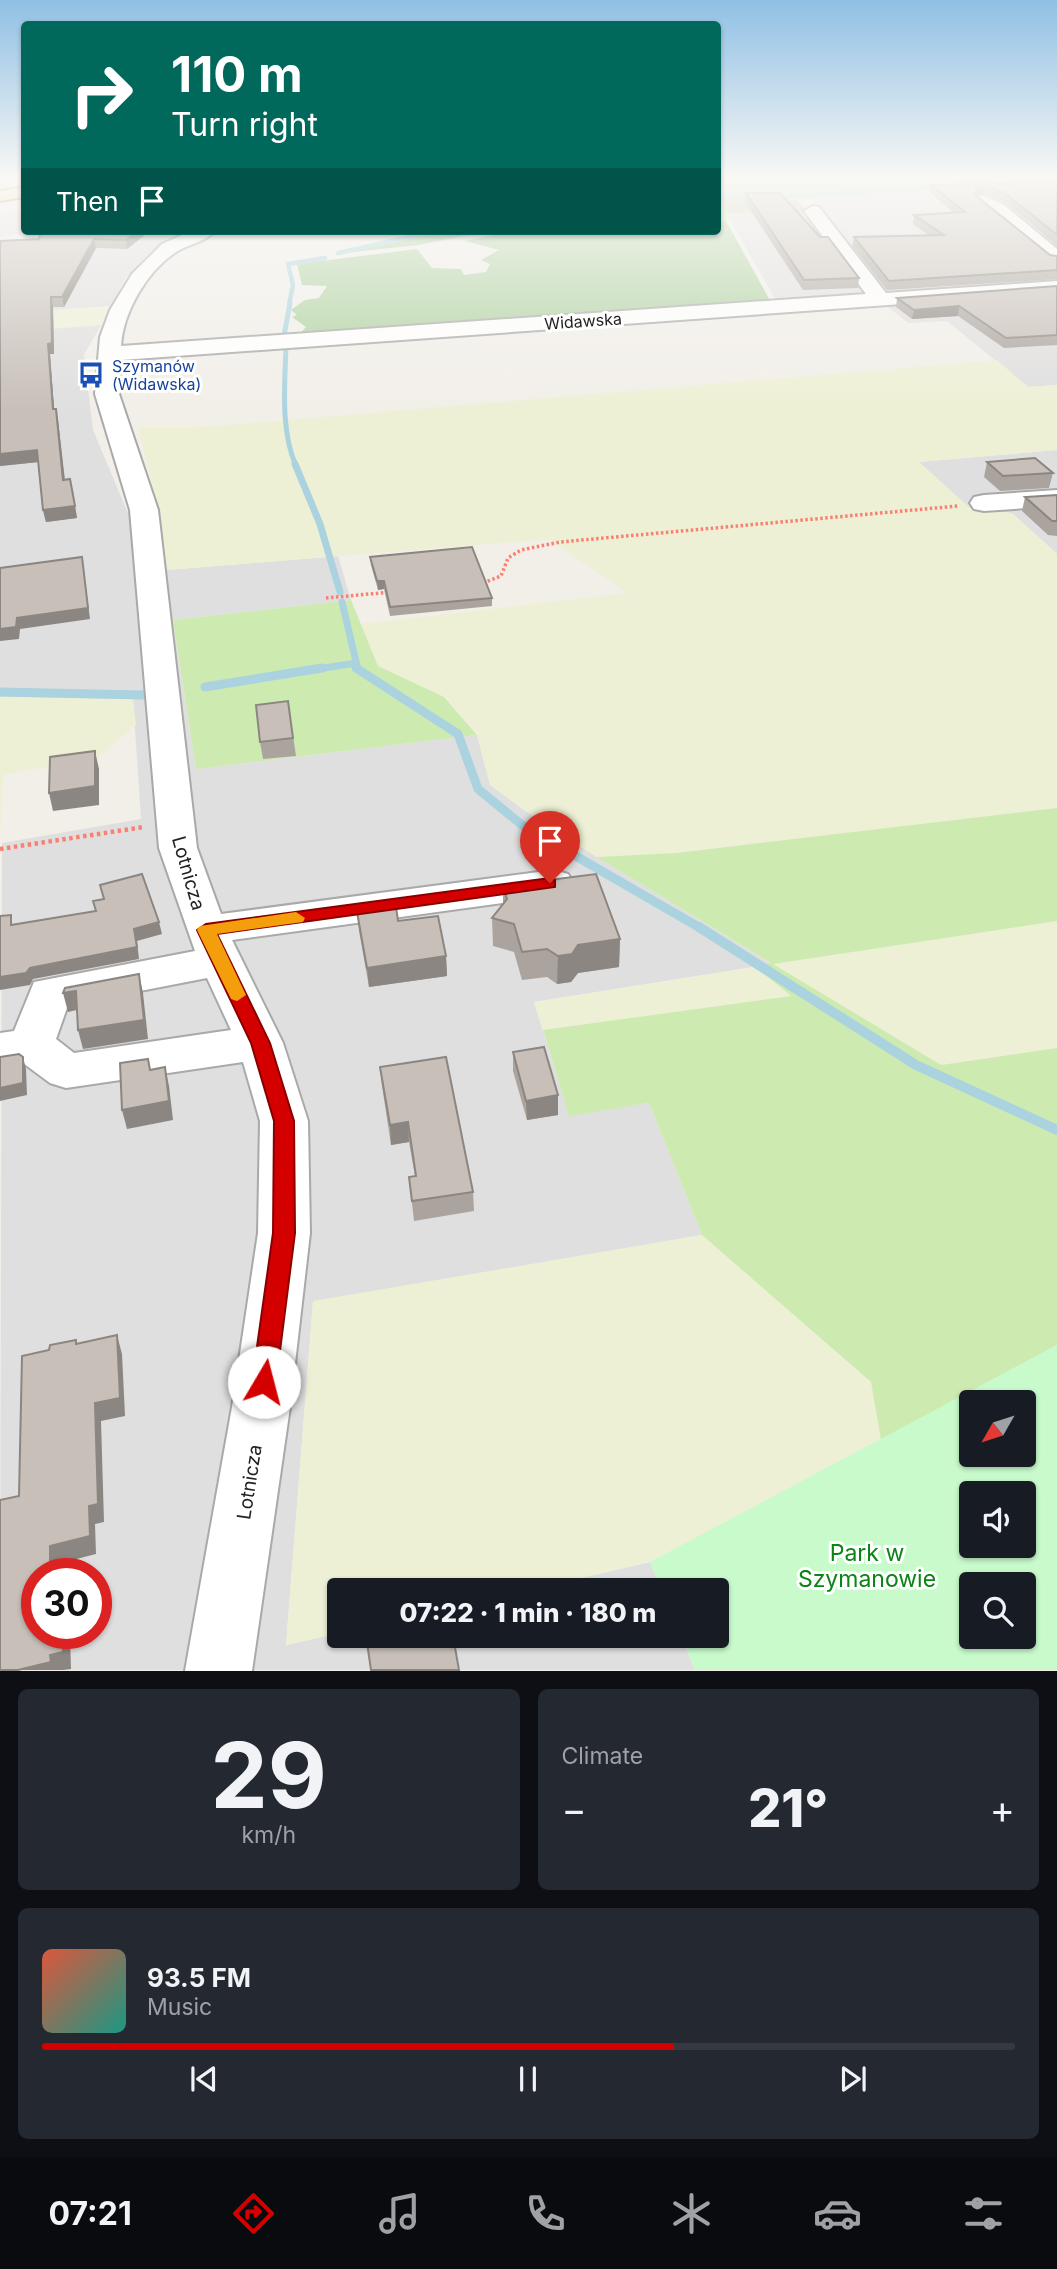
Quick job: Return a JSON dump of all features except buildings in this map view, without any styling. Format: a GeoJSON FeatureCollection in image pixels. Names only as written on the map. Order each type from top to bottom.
{"type":"FeatureCollection","features":[{"type":"Feature","properties":{"kind":"street","name":"Lotnicza"},"geometry":{"type":"LineString","coordinates":[[162,255],[139,278],[120,310],[108,354],[107,394],[144,510],[178,848],[213,945],[260,1043],[284,1121],[284,1233],[261,1407],[218,1671]]}},
{"type":"Feature","properties":{"kind":"street"},"geometry":{"type":"LineString","coordinates":[[846,255],[880,299]]}},
{"type":"Feature","properties":{"kind":"street","name":"Widawska"},"geometry":{"type":"LineString","coordinates":[[108,354],[1057,287]]}},
{"type":"Feature","properties":{"kind":"street"},"geometry":{"type":"LineString","coordinates":[[984,503],[1057,498]]}},
{"type":"Feature","properties":{"kind":"street"},"geometry":{"type":"LineString","coordinates":[[260,1043],[66,1071],[15,1047],[50,993],[161,974],[213,945],[576,880]]}},
{"type":"Feature","properties":{"kind":"path"},"geometry":{"type":"LineString","coordinates":[[475,584],[500,579],[505,574],[508,558],[521,550],[560,542],[984,503]]}},
{"type":"Feature","properties":{"kind":"path"},"geometry":{"type":"LineString","coordinates":[[326,598],[393,592]]}},
{"type":"Feature","properties":{"kind":"path"},"geometry":{"type":"LineString","coordinates":[[0,849],[175,822]]}},
{"type":"Feature","properties":{"kind":"shaded area"},"geometry":{"type":"Polygon","coordinates":[[[0,255],[147,255],[125,279],[111,306],[0,314],[0,255]]]}},
{"type":"Feature","properties":{"kind":"shaded area"},"geometry":{"type":"Polygon","coordinates":[[[750,255],[1057,255],[1057,385],[1028,387],[947,321],[908,323],[883,303],[781,309],[750,255]]]}},
{"type":"Feature","properties":{"kind":"shaded area"},"geometry":{"type":"Polygon","coordinates":[[[111,306],[101,325],[0,333],[0,314],[111,306]]]}},
{"type":"Feature","properties":{"kind":"shaded area"},"geometry":{"type":"Polygon","coordinates":[[[101,325],[84,355],[93,430],[127,511],[160,514],[167,570],[338,556],[351,600],[173,620],[196,769],[477,735],[490,785],[542,823],[772,964],[534,1002],[569,1115],[649,1103],[702,1235],[313,1302],[286,1645],[327,1636],[327,1648],[686,1648],[695,1670],[0,1670],[2,843],[141,819],[133,699],[0,697],[0,332],[101,325]]]}},
{"type":"Feature","properties":{"kind":"shaded area"},"geometry":{"type":"Polygon","coordinates":[[[997,360],[1028,387],[1057,385],[1057,450],[919,462],[970,508],[1012,513],[1057,554],[1057,808],[676,853],[597,857],[542,823],[490,784],[477,734],[444,697],[378,666],[361,624],[627,593],[549,539],[167,570],[160,514],[138,428],[193,428],[997,360]]]}},
{"type":"Feature","properties":{"kind":"shaded area"},"geometry":{"type":"Polygon","coordinates":[[[1057,450],[1057,554],[1012,513],[970,509],[918,462],[1057,450]]]}},
{"type":"Feature","properties":{"kind":"shaded area"},"geometry":{"type":"Polygon","coordinates":[[[0,697],[133,699],[136,725],[97,758],[3,775],[0,843],[0,697]]]}},
{"type":"Feature","properties":{"kind":"shaded area"},"geometry":{"type":"Polygon","coordinates":[[[1057,921],[1057,1048],[941,1065],[772,964],[1057,921]]]}},
{"type":"Feature","properties":{"kind":"shaded area"},"geometry":{"type":"Polygon","coordinates":[[[756,967],[792,996],[543,1030],[534,1002],[756,967]]]}},
{"type":"Feature","properties":{"kind":"shaded area"},"geometry":{"type":"Polygon","coordinates":[[[702,1235],[871,1382],[881,1440],[650,1562],[581,1578],[327,1578],[327,1636],[286,1645],[313,1301],[702,1235]]]}},
{"type":"Feature","properties":{"kind":"shaded area"},"geometry":{"type":"Polygon","coordinates":[[[650,1562],[657,1578],[581,1578],[650,1562]]]}},
{"type":"Feature","properties":{"kind":"green space"},"geometry":{"type":"Polygon","coordinates":[[[369,255],[422,255],[432,268],[461,269],[464,275],[486,272],[490,264],[481,260],[490,255],[745,255],[772,304],[297,337],[306,327],[292,317],[297,315],[291,310],[305,300],[319,298],[327,286],[302,285],[297,264],[369,255]]]}},
{"type":"Feature","properties":{"kind":"green space"},"geometry":{"type":"Polygon","coordinates":[[[351,600],[378,666],[444,697],[477,735],[196,769],[173,620],[351,600]]]}},
{"type":"Feature","properties":{"kind":"green space"},"geometry":{"type":"Polygon","coordinates":[[[1057,808],[1057,921],[773,964],[941,1065],[1057,1048],[1057,1345],[974,1390],[959,1390],[959,1398],[881,1440],[871,1382],[702,1235],[649,1103],[569,1116],[543,1030],[791,996],[756,967],[771,963],[597,857],[676,853],[1057,808]]]}},
{"type":"Feature","properties":{"kind":"green space","name":"Park w Szymanowie"},"geometry":{"type":"Polygon","coordinates":[[[1057,1345],[1057,1670],[695,1670],[686,1648],[729,1648],[729,1578],[657,1578],[650,1562],[959,1397],[959,1467],[1036,1467],[1036,1390],[973,1390],[1057,1345]]]}},
{"type":"Feature","properties":{"kind":"waterway"},"geometry":{"type":"LineString","coordinates":[[289,305],[293,285],[288,264],[325,258]]}},
{"type":"Feature","properties":{"kind":"waterway"},"geometry":{"type":"LineString","coordinates":[[284,336],[290,303]]}},
{"type":"Feature","properties":{"kind":"waterway"},"geometry":{"type":"LineString","coordinates":[[286,345],[286,422],[296,466]]}},
{"type":"Feature","properties":{"kind":"waterway"},"geometry":{"type":"LineString","coordinates":[[295,464],[320,524],[340,592]]}},
{"type":"Feature","properties":{"kind":"waterway"},"geometry":{"type":"LineString","coordinates":[[342,602],[358,669]]}},
{"type":"Feature","properties":{"kind":"waterway"},"geometry":{"type":"LineString","coordinates":[[311,670],[356,663]]}},
{"type":"Feature","properties":{"kind":"waterway"},"geometry":{"type":"LineString","coordinates":[[205,687],[322,668]]}},
{"type":"Feature","properties":{"kind":"waterway"},"geometry":{"type":"LineString","coordinates":[[358,669],[458,734],[478,789],[522,825],[702,929]]}},
{"type":"Feature","properties":{"kind":"waterway"},"geometry":{"type":"LineString","coordinates":[[0,692],[143,695]]}},
{"type":"Feature","properties":{"kind":"waterway"},"geometry":{"type":"LineString","coordinates":[[699,927],[916,1065],[1057,1130]]}},
{"type":"Feature","properties":{"kind":"slow traffic"},"geometry":{"type":"LineString","coordinates":[[237,995],[206,930],[296,918]]}},
{"type":"Feature","properties":{"kind":"place","name":"Szymanów (Widawska)"},"geometry":{"type":"Point","coordinates":[91,375]}},
{"type":"Feature","properties":{"kind":"route"},"geometry":{"type":"LineString","coordinates":[[264,1382],[284,1233],[284,1121],[260,1043],[206,930],[550,883]]}}]}
